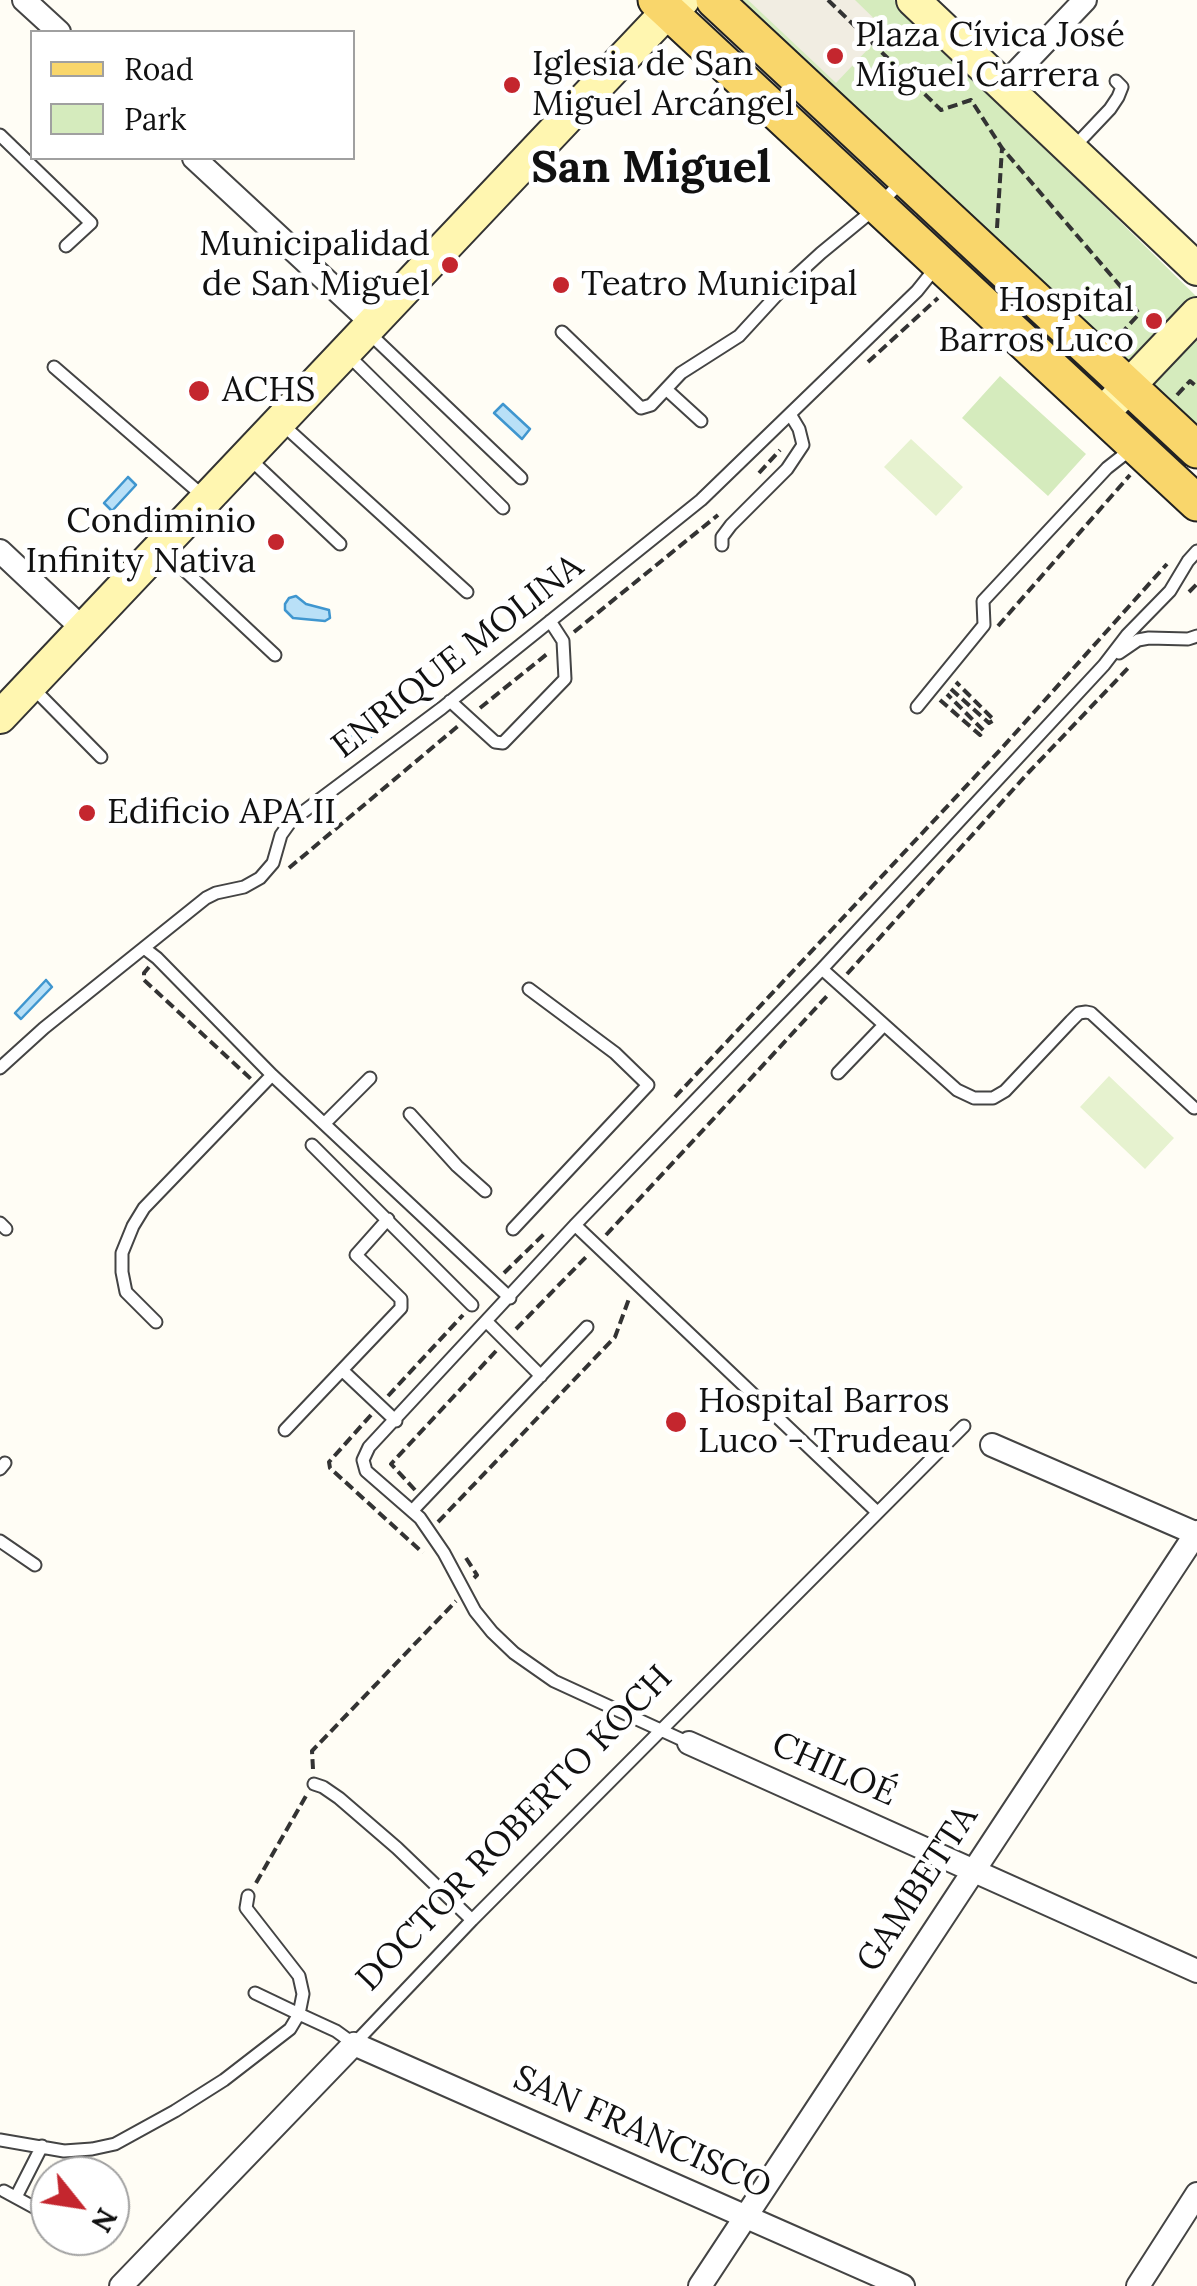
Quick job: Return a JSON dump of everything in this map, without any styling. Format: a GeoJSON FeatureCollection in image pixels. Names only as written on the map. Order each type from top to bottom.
{"type":"FeatureCollection","features":[{"type":"Feature","properties":{"kind":"main road"},"geometry":{"type":"LineString","coordinates":[[714,0],[1197,450]]}},
{"type":"Feature","properties":{"kind":"main road"},"geometry":{"type":"LineString","coordinates":[[669,4],[877,207],[1197,503]]}},
{"type":"Feature","properties":{"kind":"main road"},"geometry":{"type":"LineString","coordinates":[[954,279],[994,262]]}},
{"type":"Feature","properties":{"kind":"street"},"geometry":{"type":"LineString","coordinates":[[24,0],[57,30]]}},
{"type":"Feature","properties":{"kind":"street"},"geometry":{"type":"LineString","coordinates":[[913,0],[1197,269]]}},
{"type":"Feature","properties":{"kind":"street"},"geometry":{"type":"LineString","coordinates":[[1003,86],[1085,0]]}},
{"type":"Feature","properties":{"kind":"street"},"geometry":{"type":"LineString","coordinates":[[0,717],[669,4]]}},
{"type":"Feature","properties":{"kind":"street"},"geometry":{"type":"LineString","coordinates":[[196,160],[361,335]]}},
{"type":"Feature","properties":{"kind":"street"},"geometry":{"type":"LineString","coordinates":[[1102,415],[1197,314]]}},
{"type":"Feature","properties":{"kind":"street"},"geometry":{"type":"LineString","coordinates":[[0,551],[84,629]]}},
{"type":"Feature","properties":{"kind":"street"},"geometry":{"type":"LineString","coordinates":[[992,1446],[1197,1533]]}},
{"type":"Feature","properties":{"kind":"street","name":"GAMBETTA"},"geometry":{"type":"LineString","coordinates":[[700,2286],[1197,1533]]}},
{"type":"Feature","properties":{"kind":"street","name":"CHILOÉ"},"geometry":{"type":"LineString","coordinates":[[689,1743],[1197,1971]]}},
{"type":"Feature","properties":{"kind":"street","name":"SAN FRANCISCO"},"geometry":{"type":"LineString","coordinates":[[354,2044],[903,2286]]}},
{"type":"Feature","properties":{"kind":"street","name":"DOCTOR ROBERTO KOCH"},"geometry":{"type":"LineString","coordinates":[[121,2286],[354,2044]]}},
{"type":"Feature","properties":{"kind":"street"},"geometry":{"type":"LineString","coordinates":[[1138,2286],[1197,2194]]}},
{"type":"Feature","properties":{"kind":"lane"},"geometry":{"type":"LineString","coordinates":[[1072,150],[1118,97],[1122,87],[1116,80]]}},
{"type":"Feature","properties":{"kind":"lane"},"geometry":{"type":"LineString","coordinates":[[0,135],[91,223],[66,246]]}},
{"type":"Feature","properties":{"kind":"lane"},"geometry":{"type":"LineString","coordinates":[[562,332],[641,408],[651,405],[681,373],[739,336],[797,275],[905,178]]}},
{"type":"Feature","properties":{"kind":"lane","name":"ENRIQUE MOLINA"},"geometry":{"type":"LineString","coordinates":[[0,1068],[206,898],[260,878],[273,863],[281,835],[290,822],[450,701],[701,500],[917,291],[954,279]]}},
{"type":"Feature","properties":{"kind":"lane"},"geometry":{"type":"LineString","coordinates":[[361,335],[521,478]]}},
{"type":"Feature","properties":{"kind":"lane"},"geometry":{"type":"LineString","coordinates":[[361,335],[502,508]]}},
{"type":"Feature","properties":{"kind":"lane"},"geometry":{"type":"LineString","coordinates":[[54,367],[206,499]]}},
{"type":"Feature","properties":{"kind":"lane"},"geometry":{"type":"LineString","coordinates":[[667,390],[701,421]]}},
{"type":"Feature","properties":{"kind":"lane"},"geometry":{"type":"LineString","coordinates":[[722,545],[722,537],[731,524],[788,469],[803,445],[790,414]]}},
{"type":"Feature","properties":{"kind":"lane"},"geometry":{"type":"LineString","coordinates":[[280,422],[467,592]]}},
{"type":"Feature","properties":{"kind":"lane"},"geometry":{"type":"LineString","coordinates":[[918,705],[984,625],[983,601],[1106,468],[1141,452]]}},
{"type":"Feature","properties":{"kind":"lane"},"geometry":{"type":"LineString","coordinates":[[246,456],[340,544]]}},
{"type":"Feature","properties":{"kind":"lane"},"geometry":{"type":"LineString","coordinates":[[162,548],[276,655]]}},
{"type":"Feature","properties":{"kind":"lane"},"geometry":{"type":"LineString","coordinates":[[342,1370],[396,1420],[1104,666],[1127,634],[1170,591],[1194,560]]}},
{"type":"Feature","properties":{"kind":"lane"},"geometry":{"type":"LineString","coordinates":[[450,701],[494,742],[503,743],[565,678],[563,641],[550,621]]}},
{"type":"Feature","properties":{"kind":"lane"},"geometry":{"type":"LineString","coordinates":[[1104,666],[1138,640],[1197,636]]}},
{"type":"Feature","properties":{"kind":"lane"},"geometry":{"type":"LineString","coordinates":[[30,685],[101,757]]}},
{"type":"Feature","properties":{"kind":"lane"},"geometry":{"type":"LineString","coordinates":[[144,948],[510,1298]]}},
{"type":"Feature","properties":{"kind":"lane"},"geometry":{"type":"LineString","coordinates":[[822,969],[958,1090],[974,1098],[992,1098],[1005,1092],[1070,1021],[1086,1012],[1194,1108]]}},
{"type":"Feature","properties":{"kind":"lane"},"geometry":{"type":"LineString","coordinates":[[513,1229],[648,1085],[615,1052],[529,989]]}},
{"type":"Feature","properties":{"kind":"lane"},"geometry":{"type":"LineString","coordinates":[[838,1072],[884,1026]]}},
{"type":"Feature","properties":{"kind":"lane"},"geometry":{"type":"LineString","coordinates":[[156,1322],[126,1292],[122,1253],[133,1226],[144,1208],[272,1074]]}},
{"type":"Feature","properties":{"kind":"lane"},"geometry":{"type":"LineString","coordinates":[[326,1123],[370,1078]]}},
{"type":"Feature","properties":{"kind":"lane"},"geometry":{"type":"LineString","coordinates":[[410,1114],[485,1191]]}},
{"type":"Feature","properties":{"kind":"lane"},"geometry":{"type":"LineString","coordinates":[[312,1145],[472,1305]]}},
{"type":"Feature","properties":{"kind":"lane"},"geometry":{"type":"LineString","coordinates":[[285,1430],[402,1308],[401,1298],[356,1255],[388,1219]]}},
{"type":"Feature","properties":{"kind":"lane"},"geometry":{"type":"LineString","coordinates":[[575,1225],[877,1512]]}},
{"type":"Feature","properties":{"kind":"lane"},"geometry":{"type":"LineString","coordinates":[[487,1322],[540,1376]]}},
{"type":"Feature","properties":{"kind":"lane"},"geometry":{"type":"LineString","coordinates":[[412,1510],[587,1327]]}},
{"type":"Feature","properties":{"kind":"lane","name":"CHILOÉ"},"geometry":{"type":"LineString","coordinates":[[396,1420],[370,1448],[363,1460],[366,1471],[412,1510],[430,1531],[475,1611],[492,1632],[537,1671],[689,1743]]}},
{"type":"Feature","properties":{"kind":"lane","name":"DOCTOR ROBERTO KOCH"},"geometry":{"type":"LineString","coordinates":[[354,2044],[472,1920],[964,1426]]}},
{"type":"Feature","properties":{"kind":"lane"},"geometry":{"type":"LineString","coordinates":[[0,1541],[35,1564]]}},
{"type":"Feature","properties":{"kind":"lane"},"geometry":{"type":"LineString","coordinates":[[314,1784],[354,1810],[472,1920]]}},
{"type":"Feature","properties":{"kind":"lane"},"geometry":{"type":"LineString","coordinates":[[0,2140],[64,2150],[115,2144],[224,2080],[290,2029],[304,1994],[299,1976],[246,1908],[248,1896]]}},
{"type":"Feature","properties":{"kind":"lane"},"geometry":{"type":"LineString","coordinates":[[255,1993],[336,2031],[354,2044]]}},
{"type":"Feature","properties":{"kind":"lane"},"geometry":{"type":"LineString","coordinates":[[35,2156],[42,2146]]}},
{"type":"Feature","properties":{"kind":"lane"},"geometry":{"type":"LineString","coordinates":[[30,2164],[10,2194],[30,2205]]}},
{"type":"Feature","properties":{"kind":"path"},"geometry":{"type":"LineString","coordinates":[[828,0],[941,110],[971,100],[1002,148],[1140,314],[1112,343]]}},
{"type":"Feature","properties":{"kind":"path"},"geometry":{"type":"LineString","coordinates":[[994,262],[1002,148]]}},
{"type":"Feature","properties":{"kind":"path"},"geometry":{"type":"LineString","coordinates":[[863,366],[954,279]]}},
{"type":"Feature","properties":{"kind":"path"},"geometry":{"type":"LineString","coordinates":[[1174,399],[1190,381],[1197,387]]}},
{"type":"Feature","properties":{"kind":"path"},"geometry":{"type":"LineString","coordinates":[[752,480],[799,429]]}},
{"type":"Feature","properties":{"kind":"path"},"geometry":{"type":"LineString","coordinates":[[989,636],[1141,452]]}},
{"type":"Feature","properties":{"kind":"path"},"geometry":{"type":"LineString","coordinates":[[279,877],[729,506]]}},
{"type":"Feature","properties":{"kind":"path"},"geometry":{"type":"LineString","coordinates":[[664,1108],[1162,570],[1170,562],[1181,573]]}},
{"type":"Feature","properties":{"kind":"path"},"geometry":{"type":"LineString","coordinates":[[1188,593],[1197,584]]}},
{"type":"Feature","properties":{"kind":"path"},"geometry":{"type":"LineString","coordinates":[[391,1464],[1142,654],[1149,638]]}},
{"type":"Feature","properties":{"kind":"path"},"geometry":{"type":"LineString","coordinates":[[918,705],[928,709],[938,698],[980,735],[984,731],[944,691],[948,687],[990,723],[994,720],[952,679]]}},
{"type":"Feature","properties":{"kind":"path"},"geometry":{"type":"LineString","coordinates":[[157,958],[144,973],[144,980],[260,1087]]}},
{"type":"Feature","properties":{"kind":"path"},"geometry":{"type":"LineString","coordinates":[[494,1283],[554,1224]]}},
{"type":"Feature","properties":{"kind":"path"},"geometry":{"type":"LineString","coordinates":[[430,1531],[616,1338],[636,1282]]}},
{"type":"Feature","properties":{"kind":"path"},"geometry":{"type":"LineString","coordinates":[[427,1556],[330,1468],[329,1462],[472,1305]]}},
{"type":"Feature","properties":{"kind":"path"},"geometry":{"type":"LineString","coordinates":[[248,1896],[314,1784],[312,1752],[464,1591]]}},
{"type":"Feature","properties":{"kind":"green space"},"geometry":{"type":"Polygon","coordinates":[[[738,0],[894,0],[1197,297],[1197,432],[738,0]]]}},
{"type":"Feature","properties":{"kind":"green space"},"geometry":{"type":"Polygon","coordinates":[[[1000,376],[1086,454],[1048,496],[962,418],[1000,376]]]}},
{"type":"Feature","properties":{"kind":"green space"},"geometry":{"type":"Polygon","coordinates":[[[911,439],[963,487],[936,516],[884,467],[911,439]]]}},
{"type":"Feature","properties":{"kind":"green space"},"geometry":{"type":"Polygon","coordinates":[[[1109,1076],[1174,1138],[1145,1169],[1080,1107],[1109,1076]]]}},
{"type":"Feature","properties":{"kind":"shaded area","name":"Plaza Cívica José Miguel Carrera"},"geometry":{"type":"Polygon","coordinates":[[[748,0],[855,0],[886,30],[836,83],[748,0]]]}},
{"type":"Feature","properties":{"kind":"water"},"geometry":{"type":"Polygon","coordinates":[[[503,404],[530,429],[522,439],[494,413],[503,404]]]}},
{"type":"Feature","properties":{"kind":"water"},"geometry":{"type":"Polygon","coordinates":[[[128,477],[136,485],[112,511],[104,503],[128,477]]]}},
{"type":"Feature","properties":{"kind":"water"},"geometry":{"type":"Polygon","coordinates":[[[296,596],[306,604],[329,610],[330,618],[293,618],[285,604],[296,596]]]}},
{"type":"Feature","properties":{"kind":"water"},"geometry":{"type":"Polygon","coordinates":[[[369,715],[381,726],[359,750],[347,739],[369,715]]]}},
{"type":"Feature","properties":{"kind":"water"},"geometry":{"type":"Polygon","coordinates":[[[46,980],[52,987],[21,1019],[15,1013],[46,980]]]}},
{"type":"Feature","properties":{"kind":"place","name":"Plaza Cívica José Miguel Carrera"},"geometry":{"type":"Point","coordinates":[835,56]}},
{"type":"Feature","properties":{"kind":"place","name":"Iglesia de San Miguel Arcángel"},"geometry":{"type":"Point","coordinates":[512,85]}},
{"type":"Feature","properties":{"kind":"place","name":"Municipalidad de San Miguel"},"geometry":{"type":"Point","coordinates":[450,265]}},
{"type":"Feature","properties":{"kind":"place","name":"Teatro Municipal"},"geometry":{"type":"Point","coordinates":[561,285]}},
{"type":"Feature","properties":{"kind":"place","name":"Hospital Barros Luco"},"geometry":{"type":"Point","coordinates":[1154,321]}},
{"type":"Feature","properties":{"kind":"place","name":"ACHS"},"geometry":{"type":"Point","coordinates":[199,391]}},
{"type":"Feature","properties":{"kind":"place","name":"Condiminio Infinity Nativa"},"geometry":{"type":"Point","coordinates":[276,542]}},
{"type":"Feature","properties":{"kind":"place","name":"Edificio APA II"},"geometry":{"type":"Point","coordinates":[87,813]}},
{"type":"Feature","properties":{"kind":"place","name":"Hospital Barros Luco - Trudeau"},"geometry":{"type":"Point","coordinates":[676,1422]}},
{"type":"Feature","properties":{"kind":"district","name":"San Miguel"},"geometry":{"type":"Point","coordinates":[651,169]}}]}
